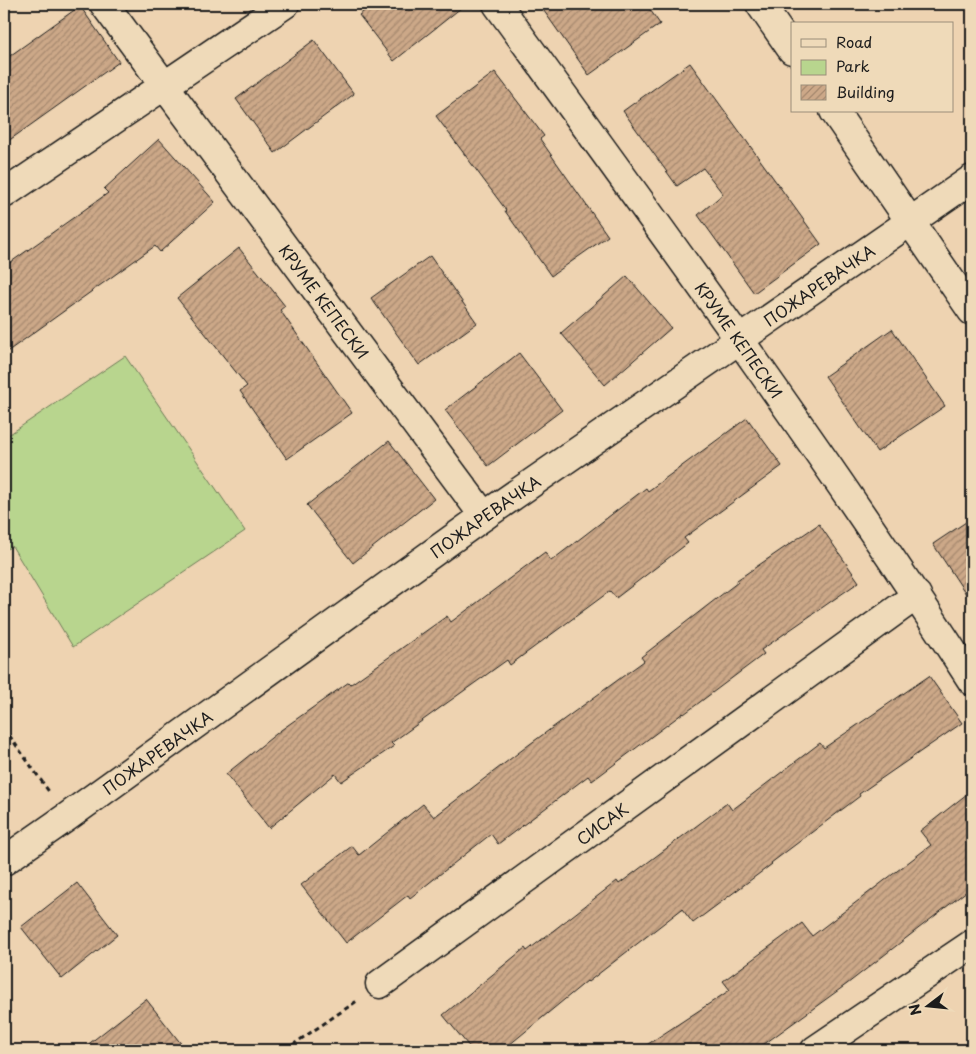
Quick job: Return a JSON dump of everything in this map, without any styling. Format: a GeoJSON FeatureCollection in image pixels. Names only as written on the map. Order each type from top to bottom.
{"type":"FeatureCollection","features":[{"type":"Feature","properties":{"kind":"street","name":"КРУМЕ КЕПЕСКИ"},"geometry":{"type":"LineString","coordinates":[[104,4],[484,516]]}},
{"type":"Feature","properties":{"kind":"street"},"geometry":{"type":"LineString","coordinates":[[4,194],[285,4]]}},
{"type":"Feature","properties":{"kind":"street","name":"КРУМЕ КЕПЕСКИ"},"geometry":{"type":"LineString","coordinates":[[497,4],[741,340],[916,595],[972,681]]}},
{"type":"Feature","properties":{"kind":"street"},"geometry":{"type":"LineString","coordinates":[[760,4],[791,49]]}},
{"type":"Feature","properties":{"kind":"street"},"geometry":{"type":"LineString","coordinates":[[835,112],[972,311]]}},
{"type":"Feature","properties":{"kind":"street","name":"ПОЖАРЕВАЧКА"},"geometry":{"type":"LineString","coordinates":[[4,861],[484,516],[972,179]]}},
{"type":"Feature","properties":{"kind":"street","name":"СИСАК"},"geometry":{"type":"LineString","coordinates":[[380,984],[916,595]]}},
{"type":"Feature","properties":{"kind":"street"},"geometry":{"type":"LineString","coordinates":[[815,1050],[972,944]]}},
{"type":"Feature","properties":{"kind":"path"},"geometry":{"type":"LineString","coordinates":[[4,728],[67,817]]}},
{"type":"Feature","properties":{"kind":"path"},"geometry":{"type":"LineString","coordinates":[[285,1050],[380,984]]}},
{"type":"Feature","properties":{"kind":"green space"},"geometry":{"type":"Polygon","coordinates":[[[125,356],[245,531],[73,647],[12,546],[4,551],[4,438],[125,356]]]}},
{"type":"Feature","properties":{"kind":"building"},"geometry":{"type":"Polygon","coordinates":[[[374,4],[466,4],[394,61],[359,15],[374,4]]]}},
{"type":"Feature","properties":{"kind":"building"},"geometry":{"type":"Polygon","coordinates":[[[539,4],[646,4],[660,24],[589,75],[539,4]]]}},
{"type":"Feature","properties":{"kind":"building"},"geometry":{"type":"Polygon","coordinates":[[[80,6],[119,62],[4,144],[4,60],[80,6]]]}},
{"type":"Feature","properties":{"kind":"building"},"geometry":{"type":"Polygon","coordinates":[[[314,40],[354,94],[275,153],[236,99],[314,40]]]}},
{"type":"Feature","properties":{"kind":"building"},"geometry":{"type":"Polygon","coordinates":[[[690,63],[821,244],[754,293],[698,215],[723,194],[703,168],[677,186],[623,111],[690,63]]]}},
{"type":"Feature","properties":{"kind":"building"},"geometry":{"type":"Polygon","coordinates":[[[495,72],[544,136],[540,139],[608,236],[551,276],[506,210],[436,116],[495,72]]]}},
{"type":"Feature","properties":{"kind":"building"},"geometry":{"type":"Polygon","coordinates":[[[159,139],[215,202],[160,252],[155,246],[4,354],[4,267],[108,193],[104,189],[159,139]]]}},
{"type":"Feature","properties":{"kind":"building"},"geometry":{"type":"Polygon","coordinates":[[[239,248],[285,306],[280,310],[352,413],[287,459],[240,391],[247,386],[177,298],[239,248]]]}},
{"type":"Feature","properties":{"kind":"building"},"geometry":{"type":"Polygon","coordinates":[[[430,256],[477,323],[419,365],[371,298],[430,256]]]}},
{"type":"Feature","properties":{"kind":"building"},"geometry":{"type":"Polygon","coordinates":[[[627,276],[671,328],[605,385],[561,333],[627,276]]]}},
{"type":"Feature","properties":{"kind":"building"},"geometry":{"type":"Polygon","coordinates":[[[892,329],[945,406],[877,452],[825,376],[892,329]]]}},
{"type":"Feature","properties":{"kind":"building"},"geometry":{"type":"Polygon","coordinates":[[[519,353],[562,410],[488,466],[445,410],[519,353]]]}},
{"type":"Feature","properties":{"kind":"building"},"geometry":{"type":"Polygon","coordinates":[[[747,418],[782,466],[684,538],[688,543],[616,598],[610,591],[510,665],[507,660],[391,743],[394,746],[341,782],[335,774],[269,828],[226,774],[281,730],[349,682],[351,684],[447,616],[451,622],[545,552],[551,561],[646,488],[648,491],[747,418]]]}},
{"type":"Feature","properties":{"kind":"building"},"geometry":{"type":"Polygon","coordinates":[[[389,441],[434,499],[353,563],[307,505],[389,441]]]}},
{"type":"Feature","properties":{"kind":"building"},"geometry":{"type":"Polygon","coordinates":[[[972,518],[972,603],[933,544],[972,518]]]}},
{"type":"Feature","properties":{"kind":"building"},"geometry":{"type":"Polygon","coordinates":[[[819,524],[859,582],[761,650],[764,654],[592,781],[588,776],[498,844],[491,834],[410,898],[408,895],[346,943],[301,885],[352,846],[359,855],[423,804],[434,817],[644,661],[641,657],[738,582],[737,580],[819,524]]]}},
{"type":"Feature","properties":{"kind":"building"},"geometry":{"type":"Polygon","coordinates":[[[929,676],[962,723],[859,794],[860,796],[693,923],[682,909],[587,981],[503,1050],[472,1050],[443,1015],[525,948],[527,951],[617,881],[619,884],[727,803],[732,810],[820,743],[824,748],[929,676]]]}},
{"type":"Feature","properties":{"kind":"building"},"geometry":{"type":"Polygon","coordinates":[[[972,790],[972,887],[847,984],[756,1050],[639,1050],[730,990],[723,981],[802,923],[812,936],[931,845],[920,831],[972,790]]]}},
{"type":"Feature","properties":{"kind":"building"},"geometry":{"type":"Polygon","coordinates":[[[77,883],[117,935],[62,979],[21,927],[77,883]]]}},
{"type":"Feature","properties":{"kind":"building"},"geometry":{"type":"Polygon","coordinates":[[[146,999],[186,1050],[81,1050],[146,999]]]}}]}
